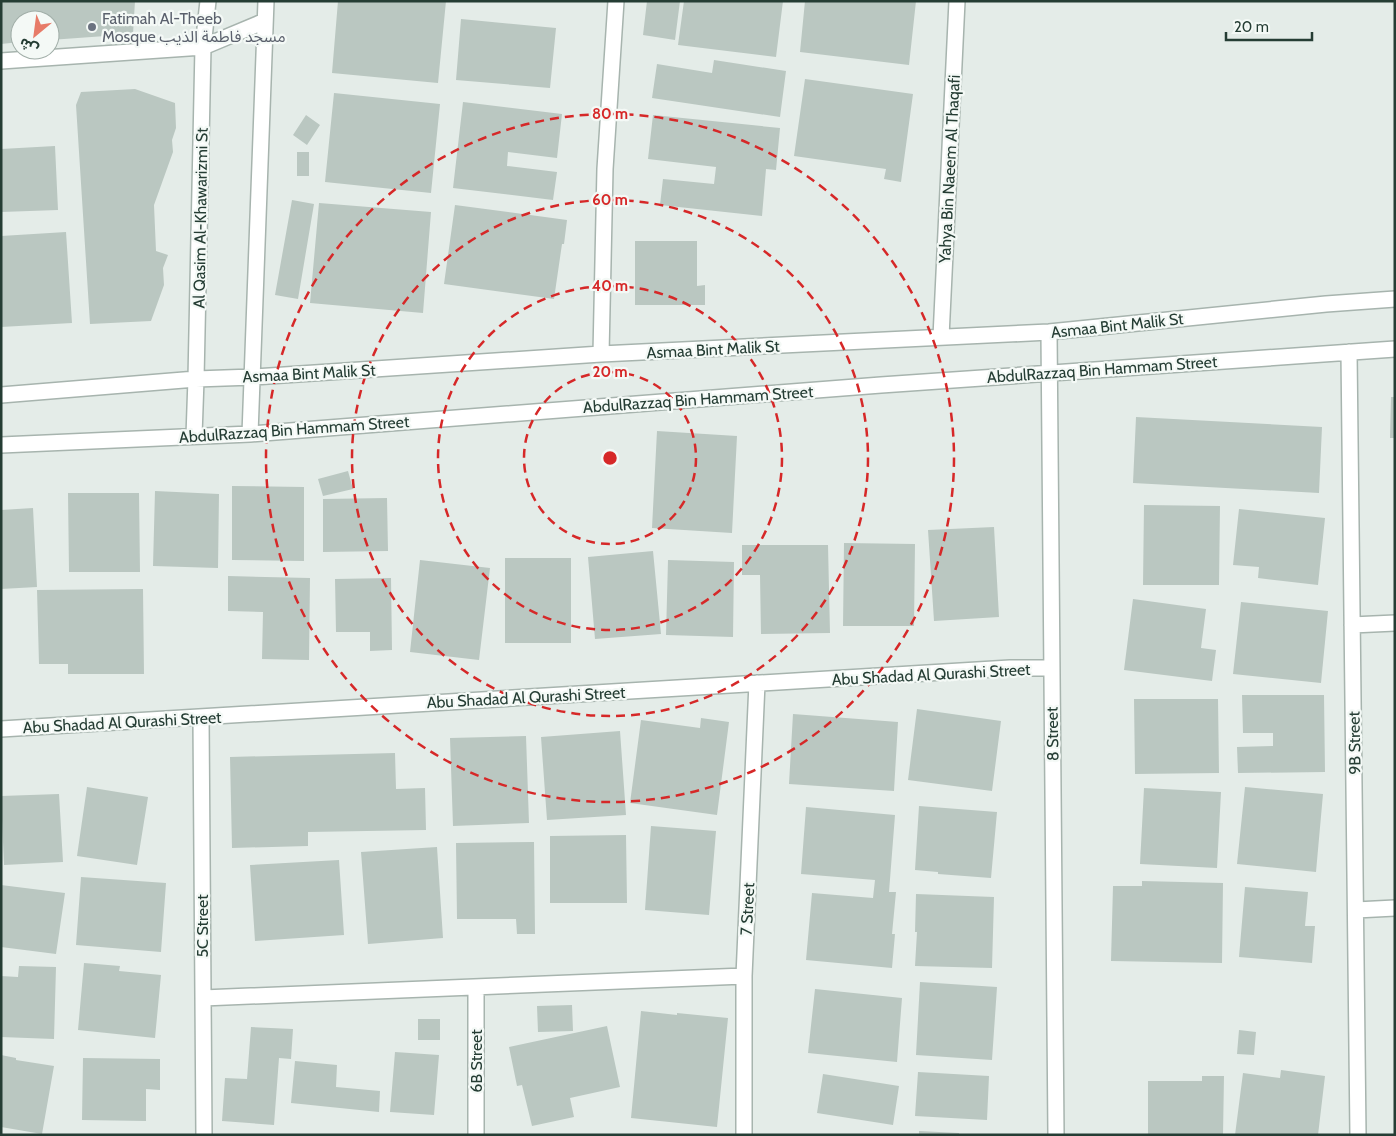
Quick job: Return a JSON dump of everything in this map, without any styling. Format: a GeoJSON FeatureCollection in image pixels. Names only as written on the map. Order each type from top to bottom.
{"type":"FeatureCollection","features":[{"type":"Feature","properties":{"kind":"street","name":"Al Qasim Al-Khawarizmi St"},"geometry":{"type":"LineString","coordinates":[[194,436],[203,47],[208,1]]}},
{"type":"Feature","properties":{"kind":"street"},"geometry":{"type":"LineString","coordinates":[[250,434],[266,1]]}},
{"type":"Feature","properties":{"kind":"street"},"geometry":{"type":"LineString","coordinates":[[601,354],[606,169],[616,1]]}},
{"type":"Feature","properties":{"kind":"street","name":"Yahya Bin Naeem Al Thaqafi"},"geometry":{"type":"LineString","coordinates":[[941,337],[957,1]]}},
{"type":"Feature","properties":{"kind":"street"},"geometry":{"type":"LineString","coordinates":[[1,61],[203,47],[265,21]]}},
{"type":"Feature","properties":{"kind":"street","name":"Asmaa Bint Malik St"},"geometry":{"type":"LineString","coordinates":[[1,395],[196,379],[253,377],[601,354],[1049,332],[1326,304],[1395,299]]}},
{"type":"Feature","properties":{"kind":"street","name":"8 Street"},"geometry":{"type":"LineString","coordinates":[[1049,332],[1056,1135]]}},
{"type":"Feature","properties":{"kind":"street","name":"AbdulRazzaq Bin Hammam Street"},"geometry":{"type":"LineString","coordinates":[[1,445],[250,434],[1048,373],[1395,349]]}},
{"type":"Feature","properties":{"kind":"street","name":"9B Street"},"geometry":{"type":"LineString","coordinates":[[1349,352],[1358,1135]]}},
{"type":"Feature","properties":{"kind":"street"},"geometry":{"type":"LineString","coordinates":[[1352,625],[1395,623]]}},
{"type":"Feature","properties":{"kind":"street","name":"Abu Shadad Al Qurashi Street"},"geometry":{"type":"LineString","coordinates":[[1,729],[1010,668],[1052,668]]}},
{"type":"Feature","properties":{"kind":"street","name":"7 Street"},"geometry":{"type":"LineString","coordinates":[[744,1135],[744,976],[757,683]]}},
{"type":"Feature","properties":{"kind":"street","name":"5C Street"},"geometry":{"type":"LineString","coordinates":[[201,717],[204,1135]]}},
{"type":"Feature","properties":{"kind":"street"},"geometry":{"type":"LineString","coordinates":[[1356,910],[1395,908]]}},
{"type":"Feature","properties":{"kind":"street"},"geometry":{"type":"LineString","coordinates":[[203,998],[744,976]]}},
{"type":"Feature","properties":{"kind":"street","name":"6B Street"},"geometry":{"type":"LineString","coordinates":[[476,987],[476,1135]]}},
{"type":"Feature","properties":{"kind":"building","name":"Fatimah Al-Theeb Mosque مسجد فاطمة الذيب"},"geometry":{"type":"Polygon","coordinates":[[[1,1],[135,1],[133,34],[60,39],[60,10],[10,10],[10,43],[1,44],[1,1]]]}},
{"type":"Feature","properties":{"kind":"building"},"geometry":{"type":"Polygon","coordinates":[[[338,1],[446,1],[438,83],[332,73],[338,1]]]}},
{"type":"Feature","properties":{"kind":"building"},"geometry":{"type":"Polygon","coordinates":[[[647,1],[680,1],[675,40],[643,35],[647,1]]]}},
{"type":"Feature","properties":{"kind":"building"},"geometry":{"type":"Polygon","coordinates":[[[684,1],[783,1],[776,57],[678,45],[684,1]]]}},
{"type":"Feature","properties":{"kind":"building"},"geometry":{"type":"Polygon","coordinates":[[[805,1],[916,1],[909,65],[800,52],[805,1]]]}},
{"type":"Feature","properties":{"kind":"building"},"geometry":{"type":"Polygon","coordinates":[[[461,19],[556,28],[550,88],[456,80],[461,19]]]}},
{"type":"Feature","properties":{"kind":"building"},"geometry":{"type":"Polygon","coordinates":[[[714,60],[786,71],[780,117],[652,98],[657,64],[712,73],[714,60]]]}},
{"type":"Feature","properties":{"kind":"building"},"geometry":{"type":"Polygon","coordinates":[[[805,79],[913,94],[901,182],[884,179],[886,169],[794,156],[805,79]]]}},
{"type":"Feature","properties":{"kind":"building"},"geometry":{"type":"Polygon","coordinates":[[[135,89],[175,103],[176,128],[172,140],[173,152],[154,205],[156,251],[168,255],[163,268],[164,285],[151,321],[90,324],[76,105],[81,92],[135,89]]]}},
{"type":"Feature","properties":{"kind":"building"},"geometry":{"type":"Polygon","coordinates":[[[334,93],[440,104],[431,193],[325,182],[334,93]]]}},
{"type":"Feature","properties":{"kind":"building"},"geometry":{"type":"Polygon","coordinates":[[[463,102],[562,114],[557,158],[508,152],[507,166],[557,172],[553,200],[453,188],[463,102]]]}},
{"type":"Feature","properties":{"kind":"building"},"geometry":{"type":"Polygon","coordinates":[[[306,115],[320,125],[307,145],[293,135],[306,115]]]}},
{"type":"Feature","properties":{"kind":"building"},"geometry":{"type":"Polygon","coordinates":[[[653,115],[780,128],[776,170],[766,169],[762,216],[660,205],[663,179],[714,184],[716,167],[648,159],[653,115]]]}},
{"type":"Feature","properties":{"kind":"building"},"geometry":{"type":"Polygon","coordinates":[[[55,146],[58,210],[1,212],[1,149],[55,146]]]}},
{"type":"Feature","properties":{"kind":"building"},"geometry":{"type":"Polygon","coordinates":[[[297,152],[309,152],[309,176],[297,176],[297,152]]]}},
{"type":"Feature","properties":{"kind":"building"},"geometry":{"type":"Polygon","coordinates":[[[292,200],[314,204],[298,299],[275,295],[292,200]]]}},
{"type":"Feature","properties":{"kind":"building"},"geometry":{"type":"Polygon","coordinates":[[[319,203],[431,212],[423,313],[310,303],[319,203]]]}},
{"type":"Feature","properties":{"kind":"building"},"geometry":{"type":"Polygon","coordinates":[[[455,205],[567,220],[554,299],[444,284],[455,205]]]}},
{"type":"Feature","properties":{"kind":"building"},"geometry":{"type":"Polygon","coordinates":[[[66,232],[72,323],[1,327],[1,236],[66,232]]]}},
{"type":"Feature","properties":{"kind":"building"},"geometry":{"type":"Polygon","coordinates":[[[635,241],[697,241],[697,286],[705,285],[705,305],[635,305],[635,241]]]}},
{"type":"Feature","properties":{"kind":"building"},"geometry":{"type":"Polygon","coordinates":[[[1391,397],[1395,397],[1395,438],[1390,438],[1391,397]]]}},
{"type":"Feature","properties":{"kind":"building"},"geometry":{"type":"Polygon","coordinates":[[[1136,417],[1322,427],[1319,493],[1133,483],[1136,417]]]}},
{"type":"Feature","properties":{"kind":"building"},"geometry":{"type":"Polygon","coordinates":[[[657,431],[737,436],[732,533],[652,528],[657,431]]]}},
{"type":"Feature","properties":{"kind":"building"},"geometry":{"type":"Polygon","coordinates":[[[348,471],[353,489],[323,496],[318,479],[348,471]]]}},
{"type":"Feature","properties":{"kind":"building"},"geometry":{"type":"Polygon","coordinates":[[[232,486],[304,487],[304,561],[232,560],[232,486]]]}},
{"type":"Feature","properties":{"kind":"building"},"geometry":{"type":"Polygon","coordinates":[[[155,491],[219,494],[218,568],[153,566],[155,491]]]}},
{"type":"Feature","properties":{"kind":"building"},"geometry":{"type":"Polygon","coordinates":[[[68,493],[139,493],[140,572],[69,572],[68,493]]]}},
{"type":"Feature","properties":{"kind":"building"},"geometry":{"type":"Polygon","coordinates":[[[387,498],[388,551],[323,552],[323,499],[387,498]]]}},
{"type":"Feature","properties":{"kind":"building"},"geometry":{"type":"Polygon","coordinates":[[[1144,505],[1220,506],[1219,585],[1143,585],[1144,505]]]}},
{"type":"Feature","properties":{"kind":"building"},"geometry":{"type":"Polygon","coordinates":[[[33,508],[37,587],[1,589],[1,510],[33,508]]]}},
{"type":"Feature","properties":{"kind":"building"},"geometry":{"type":"Polygon","coordinates":[[[1239,509],[1325,518],[1318,585],[1258,578],[1259,567],[1233,565],[1239,509]]]}},
{"type":"Feature","properties":{"kind":"building"},"geometry":{"type":"Polygon","coordinates":[[[994,527],[999,617],[934,621],[928,530],[994,527]]]}},
{"type":"Feature","properties":{"kind":"building"},"geometry":{"type":"Polygon","coordinates":[[[844,543],[915,544],[914,626],[843,626],[844,543]]]}},
{"type":"Feature","properties":{"kind":"building"},"geometry":{"type":"Polygon","coordinates":[[[742,545],[828,545],[830,633],[761,634],[760,575],[742,575],[742,545]]]}},
{"type":"Feature","properties":{"kind":"building"},"geometry":{"type":"Polygon","coordinates":[[[653,551],[661,634],[595,639],[588,557],[653,551]]]}},
{"type":"Feature","properties":{"kind":"building"},"geometry":{"type":"Polygon","coordinates":[[[505,558],[571,558],[571,643],[505,643],[505,558]]]}},
{"type":"Feature","properties":{"kind":"building"},"geometry":{"type":"Polygon","coordinates":[[[420,560],[490,568],[479,660],[410,652],[420,560]]]}},
{"type":"Feature","properties":{"kind":"building"},"geometry":{"type":"Polygon","coordinates":[[[668,560],[734,562],[733,637],[666,635],[668,560]]]}},
{"type":"Feature","properties":{"kind":"building"},"geometry":{"type":"Polygon","coordinates":[[[228,576],[310,578],[309,660],[262,659],[263,612],[228,611],[228,576]]]}},
{"type":"Feature","properties":{"kind":"building"},"geometry":{"type":"Polygon","coordinates":[[[391,578],[392,650],[370,651],[370,632],[336,632],[335,579],[391,578]]]}},
{"type":"Feature","properties":{"kind":"building"},"geometry":{"type":"Polygon","coordinates":[[[143,589],[144,674],[68,674],[68,664],[39,664],[37,590],[143,589]]]}},
{"type":"Feature","properties":{"kind":"building"},"geometry":{"type":"Polygon","coordinates":[[[1133,599],[1206,609],[1201,648],[1216,650],[1212,681],[1124,670],[1133,599]]]}},
{"type":"Feature","properties":{"kind":"building"},"geometry":{"type":"Polygon","coordinates":[[[1241,602],[1328,611],[1321,683],[1233,674],[1241,602]]]}},
{"type":"Feature","properties":{"kind":"building"},"geometry":{"type":"Polygon","coordinates":[[[1242,695],[1324,695],[1325,772],[1238,773],[1237,747],[1273,746],[1273,733],[1243,733],[1242,695]]]}},
{"type":"Feature","properties":{"kind":"building"},"geometry":{"type":"Polygon","coordinates":[[[1134,699],[1218,699],[1219,773],[1135,774],[1134,699]]]}},
{"type":"Feature","properties":{"kind":"building"},"geometry":{"type":"Polygon","coordinates":[[[917,709],[1001,721],[992,791],[908,780],[917,709]]]}},
{"type":"Feature","properties":{"kind":"building"},"geometry":{"type":"Polygon","coordinates":[[[793,714],[898,722],[894,791],[789,784],[793,714]]]}},
{"type":"Feature","properties":{"kind":"building"},"geometry":{"type":"Polygon","coordinates":[[[701,718],[729,722],[717,815],[630,803],[641,720],[700,728],[701,718]]]}},
{"type":"Feature","properties":{"kind":"building"},"geometry":{"type":"Polygon","coordinates":[[[620,731],[626,815],[547,820],[541,737],[620,731]]]}},
{"type":"Feature","properties":{"kind":"building"},"geometry":{"type":"Polygon","coordinates":[[[526,736],[529,823],[453,826],[450,738],[526,736]]]}},
{"type":"Feature","properties":{"kind":"building"},"geometry":{"type":"Polygon","coordinates":[[[395,753],[396,789],[425,788],[426,830],[308,832],[308,846],[232,848],[230,757],[395,753]]]}},
{"type":"Feature","properties":{"kind":"building"},"geometry":{"type":"Polygon","coordinates":[[[87,787],[148,797],[137,865],[77,856],[87,787]]]}},
{"type":"Feature","properties":{"kind":"building"},"geometry":{"type":"Polygon","coordinates":[[[1245,787],[1323,794],[1316,872],[1237,864],[1245,787]]]}},
{"type":"Feature","properties":{"kind":"building"},"geometry":{"type":"Polygon","coordinates":[[[1144,788],[1221,792],[1217,868],[1140,864],[1144,788]]]}},
{"type":"Feature","properties":{"kind":"building"},"geometry":{"type":"Polygon","coordinates":[[[59,794],[63,862],[4,865],[1,796],[59,794]]]}},
{"type":"Feature","properties":{"kind":"building"},"geometry":{"type":"Polygon","coordinates":[[[919,806],[997,812],[991,878],[938,874],[938,872],[915,870],[919,806]]]}},
{"type":"Feature","properties":{"kind":"building"},"geometry":{"type":"Polygon","coordinates":[[[806,807],[895,815],[889,892],[896,892],[892,934],[895,934],[892,968],[806,960],[812,893],[873,898],[875,880],[801,874],[806,807]]]}},
{"type":"Feature","properties":{"kind":"building"},"geometry":{"type":"Polygon","coordinates":[[[651,826],[716,831],[709,915],[645,910],[651,826]]]}},
{"type":"Feature","properties":{"kind":"building"},"geometry":{"type":"Polygon","coordinates":[[[626,835],[627,903],[550,903],[550,836],[626,835]]]}},
{"type":"Feature","properties":{"kind":"building"},"geometry":{"type":"Polygon","coordinates":[[[534,842],[535,934],[517,934],[516,919],[457,919],[456,843],[534,842]]]}},
{"type":"Feature","properties":{"kind":"building"},"geometry":{"type":"Polygon","coordinates":[[[437,847],[443,938],[368,944],[361,852],[437,847]]]}},
{"type":"Feature","properties":{"kind":"building"},"geometry":{"type":"Polygon","coordinates":[[[339,860],[344,935],[255,941],[250,865],[339,860]]]}},
{"type":"Feature","properties":{"kind":"building"},"geometry":{"type":"Polygon","coordinates":[[[81,877],[166,883],[161,952],[76,945],[81,877]]]}},
{"type":"Feature","properties":{"kind":"building"},"geometry":{"type":"Polygon","coordinates":[[[1142,881],[1223,883],[1222,963],[1111,961],[1113,886],[1142,886],[1142,881]]]}},
{"type":"Feature","properties":{"kind":"building"},"geometry":{"type":"Polygon","coordinates":[[[1,885],[65,893],[56,954],[1,947],[1,885]]]}},
{"type":"Feature","properties":{"kind":"building"},"geometry":{"type":"Polygon","coordinates":[[[1245,887],[1308,892],[1305,926],[1315,926],[1312,963],[1239,957],[1245,887]]]}},
{"type":"Feature","properties":{"kind":"building"},"geometry":{"type":"Polygon","coordinates":[[[916,894],[994,897],[992,968],[915,966],[917,932],[915,932],[916,894]]]}},
{"type":"Feature","properties":{"kind":"building"},"geometry":{"type":"Polygon","coordinates":[[[84,963],[120,966],[119,971],[161,975],[155,1038],[78,1030],[84,963]]]}},
{"type":"Feature","properties":{"kind":"building"},"geometry":{"type":"Polygon","coordinates":[[[19,966],[56,967],[54,1039],[1,1037],[1,976],[18,977],[19,966]]]}},
{"type":"Feature","properties":{"kind":"building"},"geometry":{"type":"Polygon","coordinates":[[[920,982],[997,987],[992,1060],[916,1055],[920,982]]]}},
{"type":"Feature","properties":{"kind":"building"},"geometry":{"type":"Polygon","coordinates":[[[815,989],[902,998],[897,1062],[808,1053],[815,989]]]}},
{"type":"Feature","properties":{"kind":"building"},"geometry":{"type":"Polygon","coordinates":[[[572,1005],[573,1031],[538,1032],[537,1006],[572,1005]]]}},
{"type":"Feature","properties":{"kind":"building"},"geometry":{"type":"Polygon","coordinates":[[[641,1011],[728,1018],[717,1127],[631,1118],[641,1011]]]}},
{"type":"Feature","properties":{"kind":"building"},"geometry":{"type":"Polygon","coordinates":[[[418,1019],[440,1019],[440,1040],[418,1040],[418,1019]]]}},
{"type":"Feature","properties":{"kind":"building"},"geometry":{"type":"Polygon","coordinates":[[[607,1026],[620,1087],[570,1098],[574,1117],[532,1126],[522,1085],[517,1086],[509,1047],[607,1026]]]}},
{"type":"Feature","properties":{"kind":"building"},"geometry":{"type":"Polygon","coordinates":[[[251,1027],[293,1029],[291,1059],[279,1058],[274,1125],[222,1121],[225,1078],[247,1079],[251,1027]]]}},
{"type":"Feature","properties":{"kind":"building"},"geometry":{"type":"Polygon","coordinates":[[[1239,1030],[1256,1032],[1254,1055],[1237,1054],[1239,1030]]]}},
{"type":"Feature","properties":{"kind":"building"},"geometry":{"type":"Polygon","coordinates":[[[395,1052],[439,1055],[434,1115],[390,1112],[395,1052]]]}},
{"type":"Feature","properties":{"kind":"building"},"geometry":{"type":"Polygon","coordinates":[[[1,1055],[16,1058],[16,1060],[54,1066],[42,1134],[1,1127],[1,1055]]]}},
{"type":"Feature","properties":{"kind":"building"},"geometry":{"type":"Polygon","coordinates":[[[83,1058],[160,1059],[160,1090],[146,1089],[146,1121],[82,1120],[83,1058]]]}},
{"type":"Feature","properties":{"kind":"building"},"geometry":{"type":"Polygon","coordinates":[[[295,1061],[337,1065],[336,1087],[380,1091],[379,1112],[291,1103],[295,1061]]]}},
{"type":"Feature","properties":{"kind":"building"},"geometry":{"type":"Polygon","coordinates":[[[1281,1070],[1325,1076],[1318,1135],[1235,1135],[1243,1073],[1280,1078],[1281,1070]]]}},
{"type":"Feature","properties":{"kind":"building"},"geometry":{"type":"Polygon","coordinates":[[[918,1072],[989,1076],[987,1120],[915,1116],[918,1072]]]}},
{"type":"Feature","properties":{"kind":"building"},"geometry":{"type":"Polygon","coordinates":[[[823,1074],[899,1086],[893,1125],[817,1113],[823,1074]]]}},
{"type":"Feature","properties":{"kind":"building"},"geometry":{"type":"Polygon","coordinates":[[[1202,1076],[1224,1076],[1223,1135],[1148,1135],[1148,1081],[1202,1081],[1202,1076]]]}},
{"type":"Feature","properties":{"kind":"building"},"geometry":{"type":"Polygon","coordinates":[[[919,1131],[959,1133],[959,1135],[919,1135],[919,1131]]]}},
{"type":"Feature","properties":{"kind":"place","name":"Fatimah Al-Theeb Mosque مسجد فاطمة الذيب"},"geometry":{"type":"Point","coordinates":[92,27]}}]}
